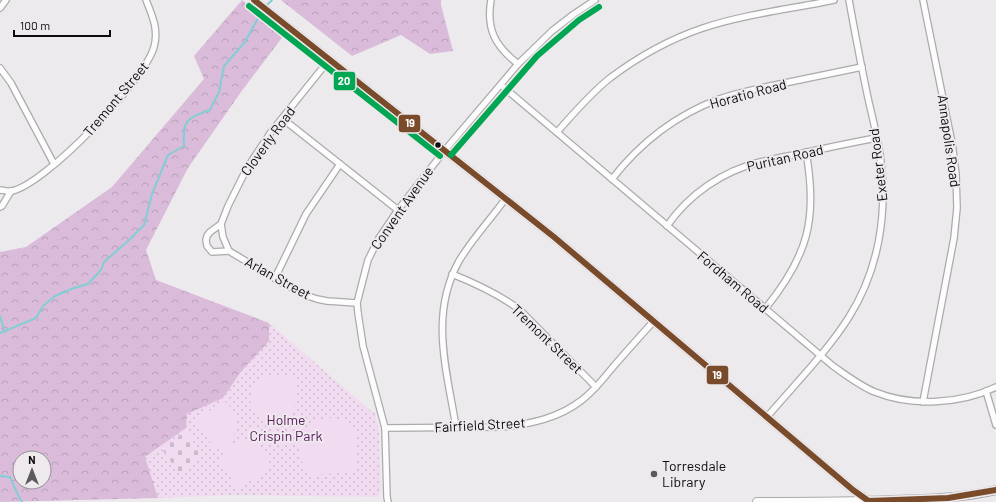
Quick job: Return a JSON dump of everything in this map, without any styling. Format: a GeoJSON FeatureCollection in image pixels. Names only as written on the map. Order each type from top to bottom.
{"type":"FeatureCollection","features":[{"type":"Feature","properties":{"kind":"main road"},"geometry":{"type":"LineString","coordinates":[[757,502],[870,502],[948,498],[996,490]]}},
{"type":"Feature","properties":{"kind":"street"},"geometry":{"type":"LineString","coordinates":[[0,8],[6,0]]}},
{"type":"Feature","properties":{"kind":"street","name":"Tremont Street"},"geometry":{"type":"LineString","coordinates":[[11,191],[33,181],[87,135],[107,114],[138,76],[150,58],[154,47],[156,31],[146,0]]}},
{"type":"Feature","properties":{"kind":"street"},"geometry":{"type":"LineString","coordinates":[[254,0],[554,237],[870,502]]}},
{"type":"Feature","properties":{"kind":"street"},"geometry":{"type":"LineString","coordinates":[[491,0],[490,26],[495,40],[508,56],[518,64]]}},
{"type":"Feature","properties":{"kind":"street","name":"Convent Avenue"},"geometry":{"type":"LineString","coordinates":[[388,502],[385,428],[363,346],[357,303],[363,275],[370,254],[398,210],[445,150],[518,64],[552,31],[595,0]]}},
{"type":"Feature","properties":{"kind":"street"},"geometry":{"type":"LineString","coordinates":[[557,132],[583,103],[610,79],[656,48],[697,30],[728,21],[834,0]]}},
{"type":"Feature","properties":{"kind":"street","name":"Exeter Road"},"geometry":{"type":"LineString","coordinates":[[767,417],[820,355],[850,316],[862,294],[875,258],[880,238],[883,202],[882,178],[876,138],[849,0]]}},
{"type":"Feature","properties":{"kind":"street","name":"Annapolis Road"},"geometry":{"type":"LineString","coordinates":[[923,0],[952,143],[956,174],[957,208],[954,238],[923,402]]}},
{"type":"Feature","properties":{"kind":"street","name":"Cloverly Road"},"geometry":{"type":"LineString","coordinates":[[230,251],[212,252],[207,246],[207,236],[221,224],[228,206],[247,168],[264,142],[329,60]]}},
{"type":"Feature","properties":{"kind":"street","name":"Horatio Road"},"geometry":{"type":"LineString","coordinates":[[612,179],[648,141],[664,128],[701,106],[744,92],[862,67]]}},
{"type":"Feature","properties":{"kind":"street"},"geometry":{"type":"LineString","coordinates":[[0,68],[12,83],[54,164]]}},
{"type":"Feature","properties":{"kind":"street","name":"Fordham Road"},"geometry":{"type":"LineString","coordinates":[[501,85],[833,366],[856,382],[875,392],[898,399],[923,402],[947,401],[966,398],[996,388]]}},
{"type":"Feature","properties":{"kind":"street"},"geometry":{"type":"LineString","coordinates":[[283,119],[398,210]]}},
{"type":"Feature","properties":{"kind":"street","name":"Puritan Road"},"geometry":{"type":"LineString","coordinates":[[667,226],[674,216],[690,200],[707,186],[738,169],[759,162],[876,138]]}},
{"type":"Feature","properties":{"kind":"street"},"geometry":{"type":"LineString","coordinates":[[765,309],[781,290],[791,273],[800,256],[805,239],[811,210],[811,190],[806,152]]}},
{"type":"Feature","properties":{"kind":"street"},"geometry":{"type":"LineString","coordinates":[[275,278],[306,214],[340,164]]}},
{"type":"Feature","properties":{"kind":"street"},"geometry":{"type":"LineString","coordinates":[[0,190],[11,191],[0,207]]}},
{"type":"Feature","properties":{"kind":"street"},"geometry":{"type":"LineString","coordinates":[[456,427],[442,338],[444,304],[447,290],[452,274],[466,250],[506,198]]}},
{"type":"Feature","properties":{"kind":"street","name":"Arlan Street"},"geometry":{"type":"LineString","coordinates":[[221,224],[223,237],[230,251],[275,278],[308,296],[327,302],[357,303]]}},
{"type":"Feature","properties":{"kind":"street","name":"Tremont Street"},"geometry":{"type":"LineString","coordinates":[[452,274],[493,292],[520,310],[596,387]]}},
{"type":"Feature","properties":{"kind":"street","name":"Fairfield Street"},"geometry":{"type":"LineString","coordinates":[[385,428],[502,427],[542,420],[570,408],[583,400],[654,321]]}},
{"type":"Feature","properties":{"kind":"street"},"geometry":{"type":"LineString","coordinates":[[986,391],[996,425]]}},
{"type":"Feature","properties":{"kind":"green space"},"geometry":{"type":"Polygon","coordinates":[[[242,0],[284,35],[241,92],[188,168],[146,250],[156,280],[269,323],[269,341],[240,373],[223,398],[187,414],[186,428],[145,457],[158,498],[0,502],[0,252],[26,247],[112,187],[204,79],[194,56],[242,0]]]}},
{"type":"Feature","properties":{"kind":"green space"},"geometry":{"type":"Polygon","coordinates":[[[281,0],[441,0],[453,51],[430,54],[401,35],[352,56],[281,0]]]}},
{"type":"Feature","properties":{"kind":"green space","name":"Holme Crispin Park"},"geometry":{"type":"Polygon","coordinates":[[[269,323],[372,412],[375,412],[379,432],[381,492],[379,493],[378,497],[233,495],[158,498],[145,458],[186,428],[186,414],[223,398],[240,373],[269,341],[269,323]]]}},
{"type":"Feature","properties":{"kind":"green space"},"geometry":{"type":"Polygon","coordinates":[[[264,376],[295,376],[295,405],[291,412],[283,419],[273,421],[264,419],[256,414],[251,406],[250,397],[254,387],[264,376]]]}},
{"type":"Feature","properties":{"kind":"green space"},"geometry":{"type":"Polygon","coordinates":[[[226,402],[232,408],[235,415],[236,430],[229,442],[223,447],[215,450],[195,418],[226,402]]]}},
{"type":"Feature","properties":{"kind":"green space"},"geometry":{"type":"Polygon","coordinates":[[[335,418],[349,424],[356,431],[357,472],[312,475],[304,466],[300,457],[299,447],[301,438],[306,429],[314,423],[323,419],[335,418]]]}},
{"type":"Feature","properties":{"kind":"green space"},"geometry":{"type":"Polygon","coordinates":[[[186,431],[203,456],[179,473],[161,448],[186,431]]]}},
{"type":"Feature","properties":{"kind":"green space"},"geometry":{"type":"Polygon","coordinates":[[[239,441],[252,442],[262,449],[265,453],[268,465],[267,472],[237,488],[220,461],[227,448],[239,441]]]}},
{"type":"Feature","properties":{"kind":"waterway"},"geometry":{"type":"LineString","coordinates":[[266,6],[272,0]]}},
{"type":"Feature","properties":{"kind":"waterway"},"geometry":{"type":"LineString","coordinates":[[0,333],[36,318],[43,306],[55,296],[88,284],[101,270],[104,262],[144,225],[152,194],[168,155],[184,146],[184,131],[185,125],[188,121],[196,115],[210,110],[219,92],[224,66],[245,42],[263,9]]}},
{"type":"Feature","properties":{"kind":"waterway"},"geometry":{"type":"LineString","coordinates":[[0,316],[5,332]]}},
{"type":"Feature","properties":{"kind":"waterway"},"geometry":{"type":"LineString","coordinates":[[0,476],[10,477],[22,502]]}},
{"type":"Feature","properties":{"kind":"transit line","name":"19"},"geometry":{"type":"LineString","coordinates":[[254,0],[554,237],[853,490],[870,502]]}},
{"type":"Feature","properties":{"kind":"transit line","name":"20"},"geometry":{"type":"LineString","coordinates":[[249,6],[440,156]]}},
{"type":"Feature","properties":{"kind":"transit line","name":"20"},"geometry":{"type":"LineString","coordinates":[[451,155],[537,56],[579,20],[599,7]]}},
{"type":"Feature","properties":{"kind":"transit line","name":"19"},"geometry":{"type":"LineString","coordinates":[[869,501],[948,498],[996,490]]}},
{"type":"Feature","properties":{"kind":"place","name":"Torresdale Library"},"geometry":{"type":"Point","coordinates":[654,474]}}]}
